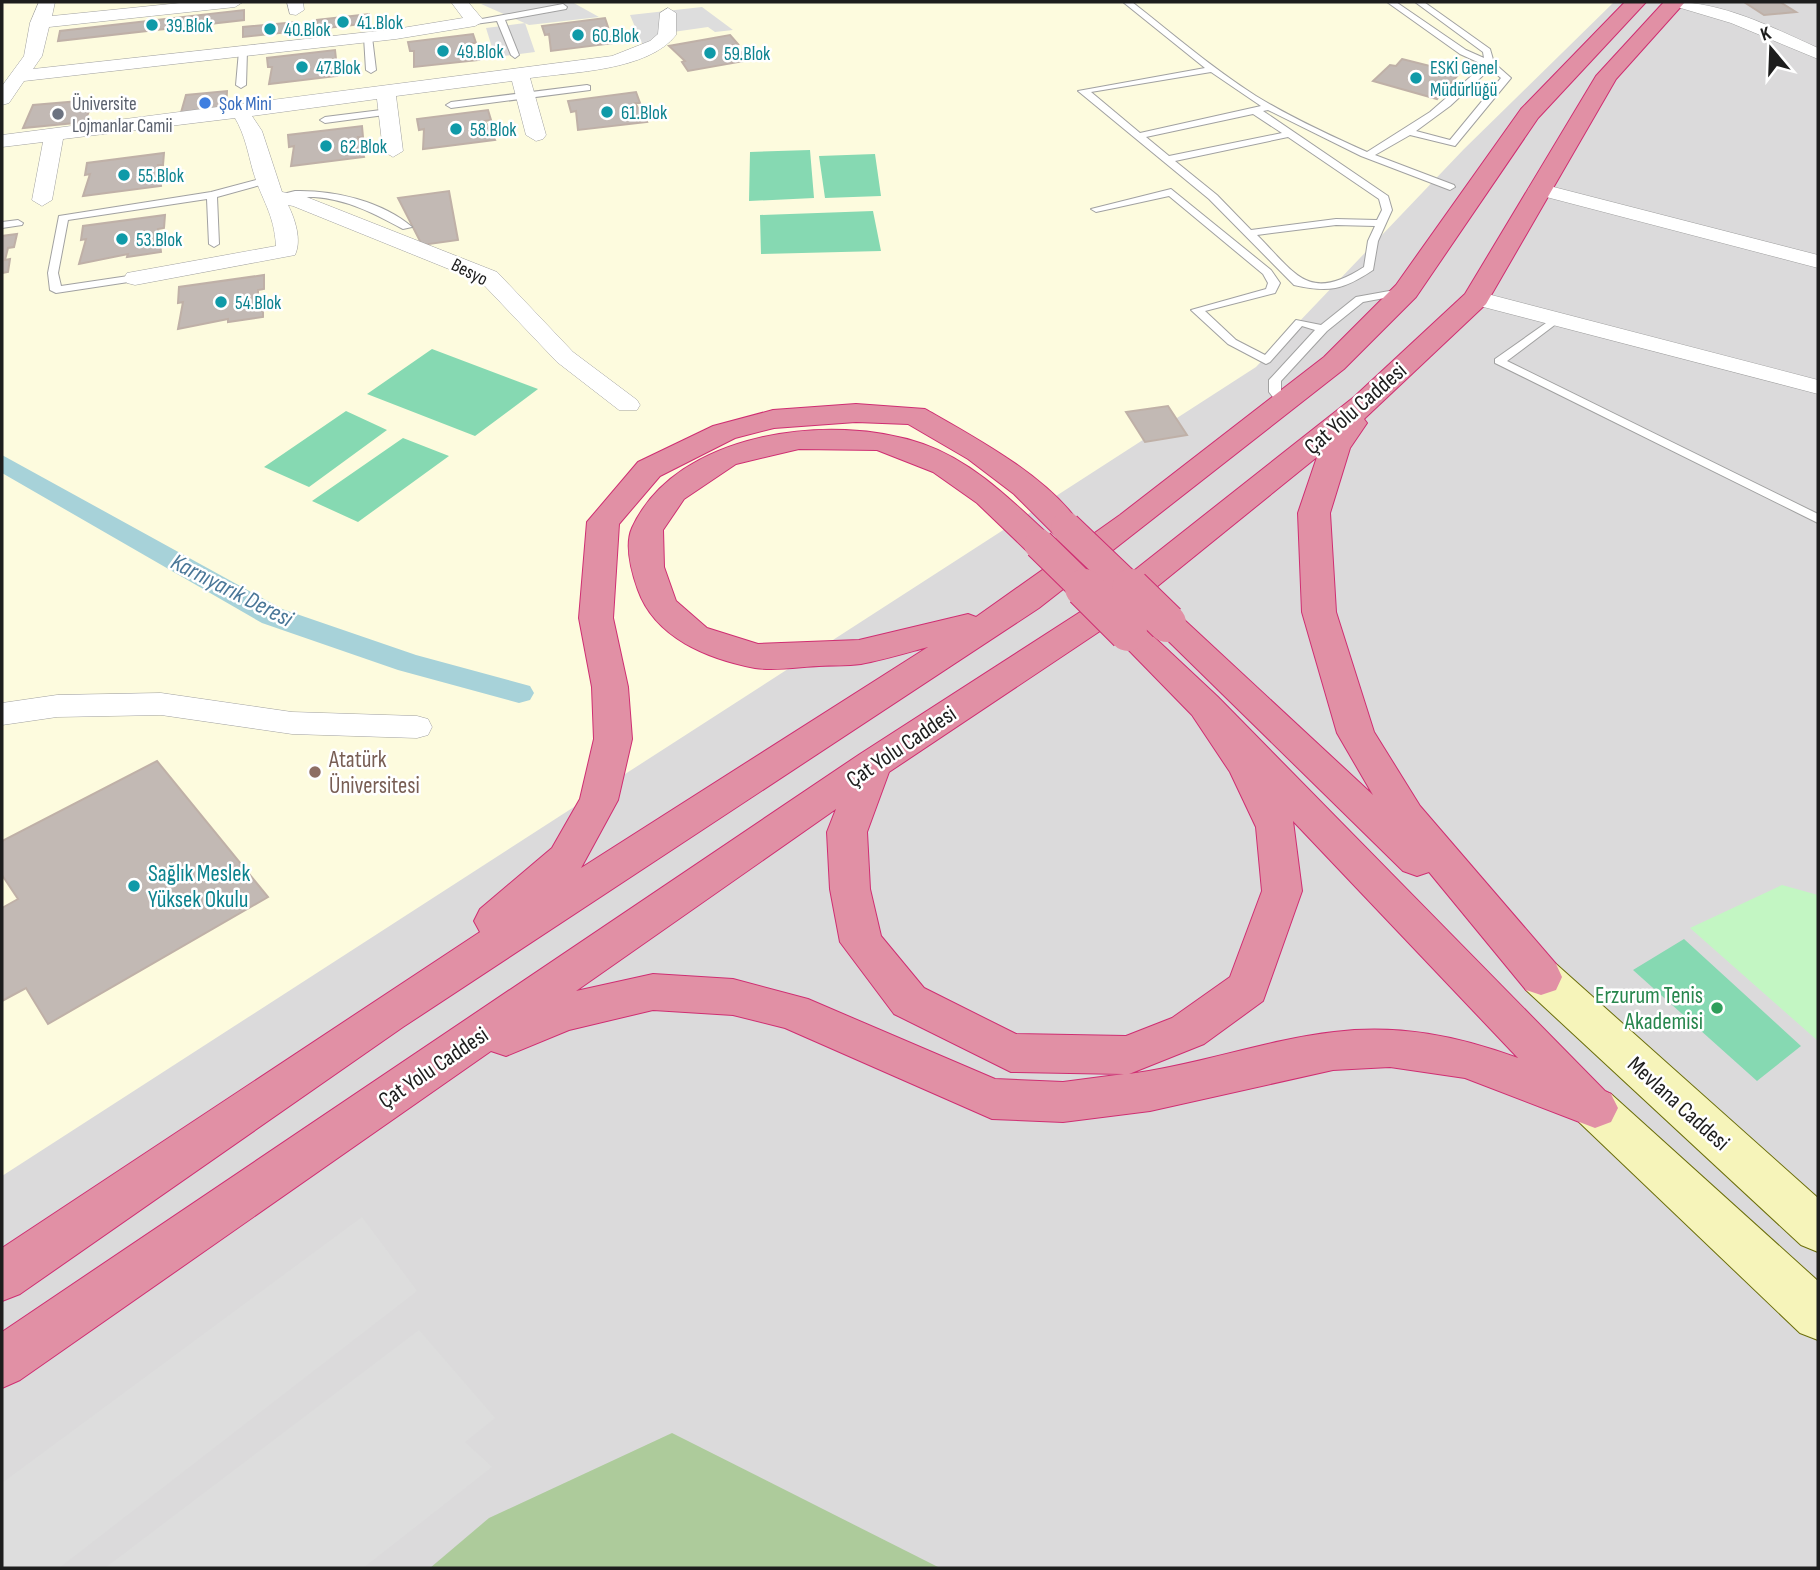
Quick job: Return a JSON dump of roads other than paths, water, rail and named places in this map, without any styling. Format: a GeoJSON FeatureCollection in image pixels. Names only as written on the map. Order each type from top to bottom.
{"type":"FeatureCollection","features":[{"type":"Feature","properties":{"kind":"highway","name":"Çat Yolu Caddesi"},"geometry":{"type":"LineString","coordinates":[[2,1277],[388,1014],[1027,600],[1284,403],[1334,363],[1406,290],[1475,196],[1529,114],[1636,2]]}},
{"type":"Feature","properties":{"kind":"highway","name":"Çat Yolu Caddesi"},"geometry":{"type":"LineString","coordinates":[[2,1362],[873,764],[1100,615],[1365,403],[1476,298],[1607,76],[1675,2]]}},
{"type":"Feature","properties":{"kind":"highway"},"geometry":{"type":"LineString","coordinates":[[1365,403],[1335,448],[1314,513],[1319,612],[1332,661],[1356,733],[1406,817],[1541,977]]}},
{"type":"Feature","properties":{"kind":"highway"},"geometry":{"type":"LineString","coordinates":[[388,1014],[566,859],[599,800],[613,739],[610,687],[596,618],[599,551],[604,522],[649,469],[724,432],[773,419],[856,413],[914,415],[979,452],[1025,487],[1052,536],[1128,632],[1205,706],[1595,1108]]}},
{"type":"Feature","properties":{"kind":"highway"},"geometry":{"type":"LineString","coordinates":[[993,620],[859,652],[757,656],[695,636],[661,606],[647,567],[647,530],[672,492],[725,457],[799,440],[879,441],[913,451],[944,465],[1052,536],[1167,623],[1541,977]]}},
{"type":"Feature","properties":{"kind":"highway"},"geometry":{"type":"LineString","coordinates":[[873,764],[847,832],[850,889],[861,942],[909,1002],[1011,1053],[1127,1055],[1188,1031],[1248,988],[1282,891],[1276,827],[1246,767],[1205,706]]}},
{"type":"Feature","properties":{"kind":"highway"},"geometry":{"type":"LineString","coordinates":[[426,1071],[562,1013],[653,992],[733,997],[793,1012],[992,1099],[1063,1102],[1137,1093],[1333,1051],[1390,1048],[1467,1059],[1595,1108]]}},
{"type":"Feature","properties":{"kind":"street"},"geometry":{"type":"LineString","coordinates":[[2,99],[16,67],[33,57],[39,23],[47,2]]}},
{"type":"Feature","properties":{"kind":"street"},"geometry":{"type":"LineString","coordinates":[[39,23],[234,2]]}},
{"type":"Feature","properties":{"kind":"street"},"geometry":{"type":"LineString","coordinates":[[459,2],[475,21]]}},
{"type":"Feature","properties":{"kind":"street"},"geometry":{"type":"LineString","coordinates":[[1680,2],[1737,19],[1818,54]]}},
{"type":"Feature","properties":{"kind":"street"},"geometry":{"type":"LineString","coordinates":[[2,141],[240,112],[387,103],[520,76],[616,61],[656,45],[667,35],[668,13]]}},
{"type":"Feature","properties":{"kind":"street"},"geometry":{"type":"LineString","coordinates":[[16,67],[243,51],[368,37],[475,21]]}},
{"type":"Feature","properties":{"kind":"street"},"geometry":{"type":"LineString","coordinates":[[520,76],[536,135]]}},
{"type":"Feature","properties":{"kind":"street"},"geometry":{"type":"LineString","coordinates":[[387,103],[393,151]]}},
{"type":"Feature","properties":{"kind":"street"},"geometry":{"type":"LineString","coordinates":[[135,278],[287,250],[285,220],[252,131],[240,112]]}},
{"type":"Feature","properties":{"kind":"street"},"geometry":{"type":"LineString","coordinates":[[42,200],[54,135]]}},
{"type":"Feature","properties":{"kind":"street","name":"Besyo"},"geometry":{"type":"LineString","coordinates":[[271,188],[489,277],[565,357],[628,405]]}},
{"type":"Feature","properties":{"kind":"street"},"geometry":{"type":"LineString","coordinates":[[1538,189],[1818,262]]}},
{"type":"Feature","properties":{"kind":"street"},"geometry":{"type":"LineString","coordinates":[[1476,298],[1818,387]]}},
{"type":"Feature","properties":{"kind":"street"},"geometry":{"type":"LineString","coordinates":[[2,714],[57,706],[161,704],[292,723],[417,727]]}},
{"type":"Feature","properties":{"kind":"street","name":"Mevlana Caddesi"},"geometry":{"type":"LineString","coordinates":[[1541,977],[1818,1229]]}},
{"type":"Feature","properties":{"kind":"street"},"geometry":{"type":"LineString","coordinates":[[1595,1108],[1818,1315]]}},
{"type":"Feature","properties":{"kind":"lane"},"geometry":{"type":"LineString","coordinates":[[1127,2],[1214,69],[1272,107],[1369,155],[1450,187]]}},
{"type":"Feature","properties":{"kind":"lane"},"geometry":{"type":"LineString","coordinates":[[1391,2],[1463,52],[1490,64],[1506,78],[1452,144],[1410,132]]}},
{"type":"Feature","properties":{"kind":"lane"},"geometry":{"type":"LineString","coordinates":[[1419,2],[1487,51],[1490,64]]}},
{"type":"Feature","properties":{"kind":"lane"},"geometry":{"type":"LineString","coordinates":[[475,21],[563,7]]}},
{"type":"Feature","properties":{"kind":"lane"},"geometry":{"type":"LineString","coordinates":[[500,18],[514,55]]}},
{"type":"Feature","properties":{"kind":"lane"},"geometry":{"type":"LineString","coordinates":[[368,37],[371,70]]}},
{"type":"Feature","properties":{"kind":"lane"},"geometry":{"type":"LineString","coordinates":[[242,85],[243,51]]}},
{"type":"Feature","properties":{"kind":"lane"},"geometry":{"type":"LineString","coordinates":[[1369,155],[1410,132],[1456,99],[1490,64]]}},
{"type":"Feature","properties":{"kind":"lane"},"geometry":{"type":"LineString","coordinates":[[1214,69],[1083,91],[1168,159],[1251,233],[1298,283],[1321,287],[1346,283],[1364,274],[1369,268],[1373,241],[1388,207],[1384,198],[1256,111]]}},
{"type":"Feature","properties":{"kind":"lane"},"geometry":{"type":"LineString","coordinates":[[451,105],[587,88]]}},
{"type":"Feature","properties":{"kind":"lane"},"geometry":{"type":"LineString","coordinates":[[325,120],[387,103]]}},
{"type":"Feature","properties":{"kind":"lane"},"geometry":{"type":"LineString","coordinates":[[1138,136],[1272,107]]}},
{"type":"Feature","properties":{"kind":"lane"},"geometry":{"type":"LineString","coordinates":[[1168,159],[1291,134]]}},
{"type":"Feature","properties":{"kind":"lane"},"geometry":{"type":"LineString","coordinates":[[135,278],[56,290],[53,273],[62,218],[271,188],[359,201],[407,227]]}},
{"type":"Feature","properties":{"kind":"lane"},"geometry":{"type":"LineString","coordinates":[[1096,209],[1171,192],[1267,272],[1274,282],[1270,291],[1197,310],[1243,349],[1266,360],[1300,322],[1323,329]]}},
{"type":"Feature","properties":{"kind":"lane"},"geometry":{"type":"LineString","coordinates":[[212,195],[214,244]]}},
{"type":"Feature","properties":{"kind":"lane"},"geometry":{"type":"LineString","coordinates":[[1251,233],[1336,222],[1381,223]]}},
{"type":"Feature","properties":{"kind":"lane"},"geometry":{"type":"LineString","coordinates":[[2,225],[18,223]]}},
{"type":"Feature","properties":{"kind":"lane"},"geometry":{"type":"LineString","coordinates":[[1284,403],[1275,392],[1276,380],[1323,329],[1360,299],[1406,290]]}},
{"type":"Feature","properties":{"kind":"lane"},"geometry":{"type":"LineString","coordinates":[[1556,319],[1499,361],[1818,519]]}},
{"type":"Feature","properties":{"kind":"waterway","name":"Karnıyarık Deresi"},"geometry":{"type":"LineString","coordinates":[[2,463],[272,616],[408,663],[519,693]]}},
{"type":"Feature","properties":{"kind":"place","name":"41.Blok"},"geometry":{"type":"Point","coordinates":[343,22]}},
{"type":"Feature","properties":{"kind":"place","name":"39.Blok"},"geometry":{"type":"Point","coordinates":[152,25]}},
{"type":"Feature","properties":{"kind":"place","name":"40.Blok"},"geometry":{"type":"Point","coordinates":[270,29]}},
{"type":"Feature","properties":{"kind":"place","name":"60.Blok"},"geometry":{"type":"Point","coordinates":[578,35]}},
{"type":"Feature","properties":{"kind":"place","name":"49.Blok"},"geometry":{"type":"Point","coordinates":[443,51]}},
{"type":"Feature","properties":{"kind":"place","name":"59.Blok"},"geometry":{"type":"Point","coordinates":[710,53]}},
{"type":"Feature","properties":{"kind":"place","name":"47.Blok"},"geometry":{"type":"Point","coordinates":[302,67]}},
{"type":"Feature","properties":{"kind":"place","name":"ESKİ Genel Müdürlüğü"},"geometry":{"type":"Point","coordinates":[1416,78]}},
{"type":"Feature","properties":{"kind":"place","name":"Şok Mini"},"geometry":{"type":"Point","coordinates":[205,103]}},
{"type":"Feature","properties":{"kind":"place","name":"61.Blok"},"geometry":{"type":"Point","coordinates":[607,112]}},
{"type":"Feature","properties":{"kind":"place","name":"Üniversite Lojmanlar Camii"},"geometry":{"type":"Point","coordinates":[58,114]}},
{"type":"Feature","properties":{"kind":"place","name":"58.Blok"},"geometry":{"type":"Point","coordinates":[456,129]}},
{"type":"Feature","properties":{"kind":"place","name":"62.Blok"},"geometry":{"type":"Point","coordinates":[326,146]}},
{"type":"Feature","properties":{"kind":"place","name":"55.Blok"},"geometry":{"type":"Point","coordinates":[124,175]}},
{"type":"Feature","properties":{"kind":"place","name":"53.Blok"},"geometry":{"type":"Point","coordinates":[122,239]}},
{"type":"Feature","properties":{"kind":"place","name":"54.Blok"},"geometry":{"type":"Point","coordinates":[221,302]}},
{"type":"Feature","properties":{"kind":"place","name":"Atatürk Üniversitesi"},"geometry":{"type":"Point","coordinates":[315,772]}},
{"type":"Feature","properties":{"kind":"place","name":"Sağlık Meslek Yüksek Okulu"},"geometry":{"type":"Point","coordinates":[134,886]}},
{"type":"Feature","properties":{"kind":"place","name":"Erzurum Tenis Akademisi"},"geometry":{"type":"Point","coordinates":[1717,1008]}}]}
